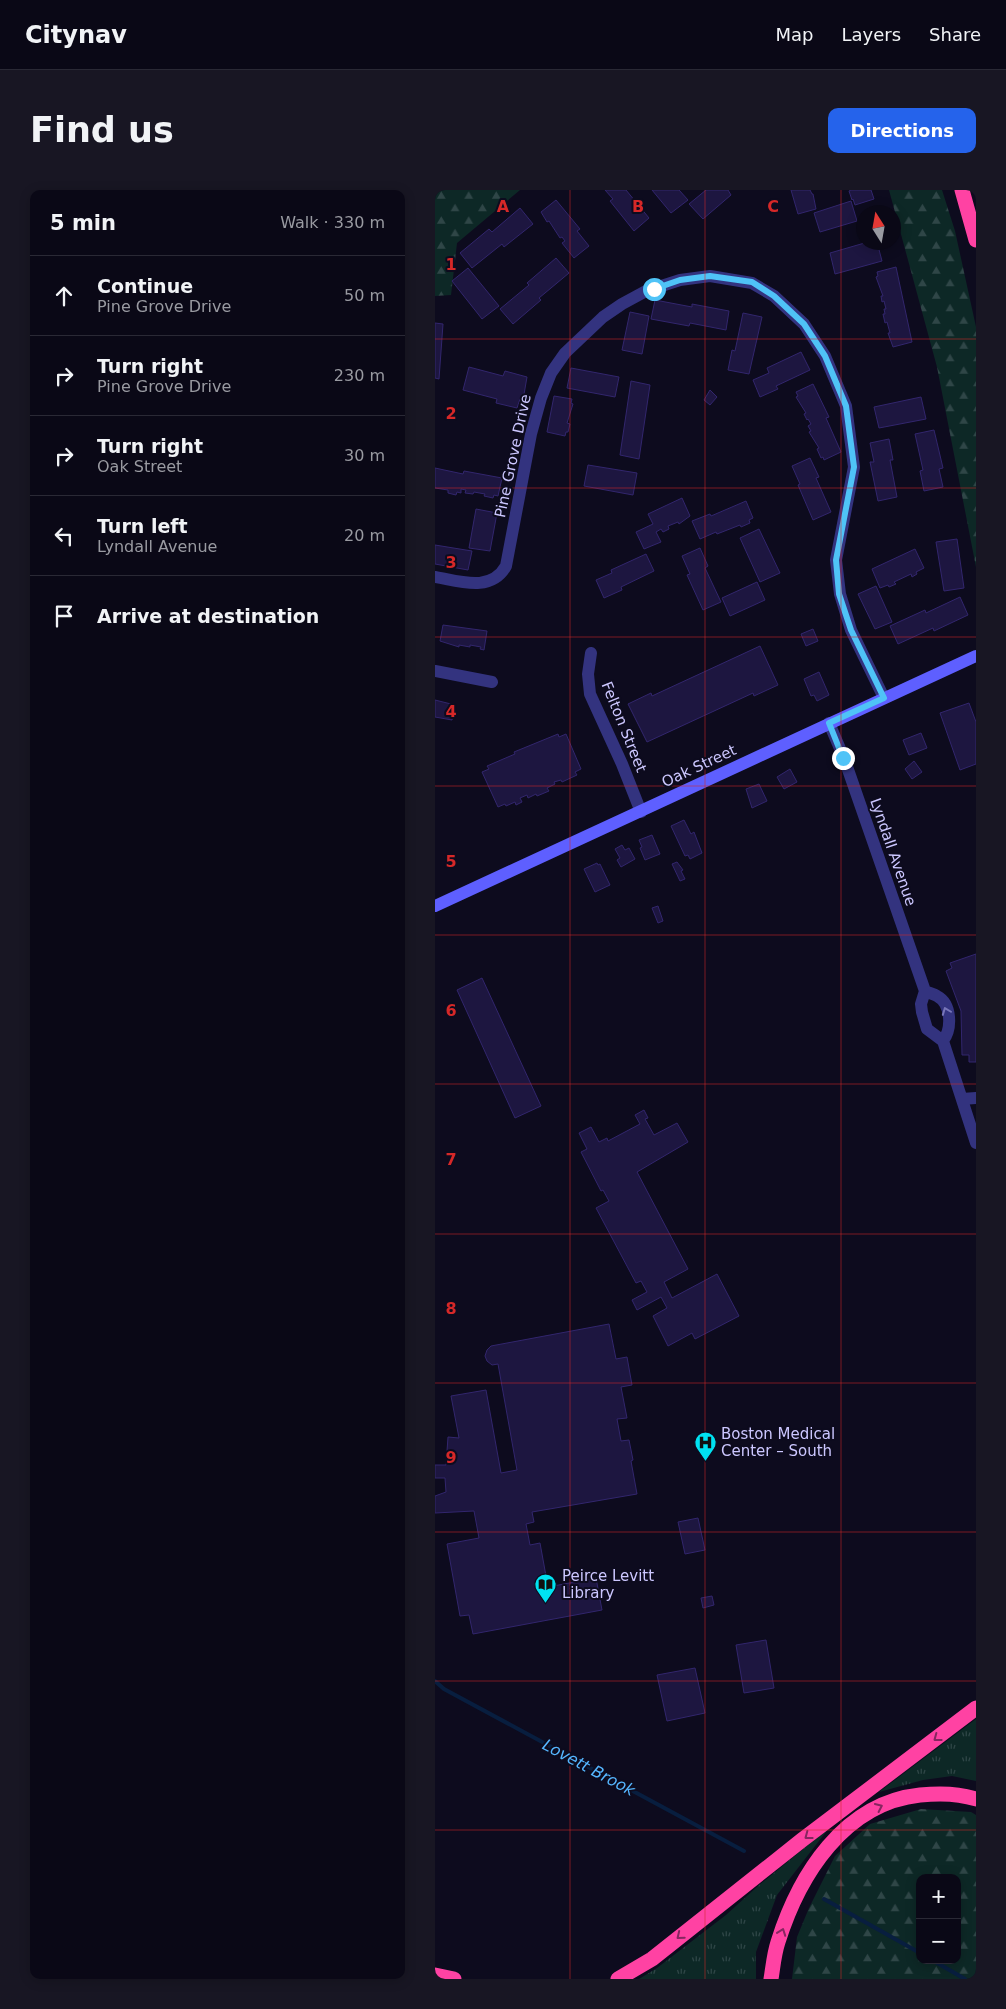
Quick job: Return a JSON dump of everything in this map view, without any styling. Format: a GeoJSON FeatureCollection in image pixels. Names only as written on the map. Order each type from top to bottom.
{"type":"FeatureCollection","features":[{"type":"Feature","properties":{"kind":"highway"},"geometry":{"type":"LineString","coordinates":[[962,190],[976,240]]}},
{"type":"Feature","properties":{"kind":"highway"},"geometry":{"type":"LineString","coordinates":[[618,1979],[652,1959],[803,1840],[976,1708]]}},
{"type":"Feature","properties":{"kind":"highway"},"geometry":{"type":"LineString","coordinates":[[771,1979],[777,1944],[790,1908],[810,1871],[830,1844],[855,1820],[875,1808],[901,1797],[937,1793],[964,1795],[976,1799]]}},
{"type":"Feature","properties":{"kind":"highway"},"geometry":{"type":"LineString","coordinates":[[435,1975],[454,1979]]}},
{"type":"Feature","properties":{"kind":"main road","name":"Oak Street"},"geometry":{"type":"LineString","coordinates":[[435,906],[976,656]]}},
{"type":"Feature","properties":{"kind":"street","name":"Pine Grove Drive"},"geometry":{"type":"LineString","coordinates":[[435,577],[475,584],[492,580],[503,572],[506,566],[531,434],[541,398],[551,372],[579,339],[622,304],[646,292],[672,283],[710,276],[752,282],[774,296],[804,324],[825,356],[846,406],[854,467],[836,560],[839,594],[851,630],[884,698]]}},
{"type":"Feature","properties":{"kind":"street","name":"Felton Street"},"geometry":{"type":"LineString","coordinates":[[591,653],[588,674],[590,694],[622,764],[641,812]]}},
{"type":"Feature","properties":{"kind":"street"},"geometry":{"type":"LineString","coordinates":[[435,671],[492,682]]}},
{"type":"Feature","properties":{"kind":"street","name":"Lyndall Avenue"},"geometry":{"type":"LineString","coordinates":[[829,723],[925,992],[921,1004],[927,1029],[943,1041],[976,1143]]}},
{"type":"Feature","properties":{"kind":"street"},"geometry":{"type":"LineString","coordinates":[[925,992],[939,996],[945,1005],[950,1021],[948,1034],[943,1041]]}},
{"type":"Feature","properties":{"kind":"street"},"geometry":{"type":"LineString","coordinates":[[962,1099],[976,1098]]}},
{"type":"Feature","properties":{"kind":"green space"},"geometry":{"type":"Polygon","coordinates":[[[435,190],[520,190],[457,243],[451,295],[435,296],[435,190]]]}},
{"type":"Feature","properties":{"kind":"green space"},"geometry":{"type":"Polygon","coordinates":[[[889,190],[942,190],[955,231],[976,327],[976,567],[937,367],[901,234],[901,205],[893,205],[889,190]]]}},
{"type":"Feature","properties":{"kind":"green space"},"geometry":{"type":"Polygon","coordinates":[[[976,1719],[976,1781],[952,1776],[923,1780],[879,1792],[976,1719]]]}},
{"type":"Feature","properties":{"kind":"green space"},"geometry":{"type":"Polygon","coordinates":[[[921,1809],[971,1812],[976,1815],[976,1979],[792,1979],[797,1937],[835,1856],[870,1824],[921,1809]]]}},
{"type":"Feature","properties":{"kind":"green space"},"geometry":{"type":"Polygon","coordinates":[[[829,1828],[777,1895],[756,1952],[756,1979],[639,1979],[657,1968],[726,1915],[758,1886],[829,1828]]]}},
{"type":"Feature","properties":{"kind":"building"},"geometry":{"type":"Polygon","coordinates":[[[605,190],[626,190],[649,218],[634,231],[610,201],[613,199],[605,190]]]}},
{"type":"Feature","properties":{"kind":"building"},"geometry":{"type":"Polygon","coordinates":[[[652,190],[679,190],[688,200],[671,213],[652,190]]]}},
{"type":"Feature","properties":{"kind":"building"},"geometry":{"type":"Polygon","coordinates":[[[706,190],[728,190],[731,195],[703,219],[689,204],[706,190]]]}},
{"type":"Feature","properties":{"kind":"building"},"geometry":{"type":"Polygon","coordinates":[[[791,190],[810,190],[813,194],[816,209],[798,214],[791,190]]]}},
{"type":"Feature","properties":{"kind":"building"},"geometry":{"type":"Polygon","coordinates":[[[871,190],[874,199],[855,205],[849,191],[871,190]]]}},
{"type":"Feature","properties":{"kind":"building"},"geometry":{"type":"Polygon","coordinates":[[[556,200],[580,229],[577,231],[589,246],[574,258],[562,243],[565,241],[562,237],[560,238],[541,212],[556,200]]]}},
{"type":"Feature","properties":{"kind":"building"},"geometry":{"type":"Polygon","coordinates":[[[851,201],[856,221],[820,232],[814,213],[851,201]]]}},
{"type":"Feature","properties":{"kind":"building"},"geometry":{"type":"Polygon","coordinates":[[[520,208],[533,224],[504,247],[502,244],[472,268],[460,253],[489,229],[492,232],[520,208]]]}},
{"type":"Feature","properties":{"kind":"building"},"geometry":{"type":"Polygon","coordinates":[[[856,245],[856,250],[879,250],[882,261],[835,274],[830,253],[856,245]]]}},
{"type":"Feature","properties":{"kind":"building"},"geometry":{"type":"Polygon","coordinates":[[[556,258],[569,273],[539,298],[541,300],[513,324],[500,309],[529,285],[527,283],[556,258]]]}},
{"type":"Feature","properties":{"kind":"building"},"geometry":{"type":"Polygon","coordinates":[[[896,267],[912,342],[893,347],[888,333],[890,333],[887,322],[885,323],[883,314],[885,314],[884,309],[886,309],[884,301],[882,302],[881,296],[883,296],[876,277],[878,276],[877,272],[896,267]]]}},
{"type":"Feature","properties":{"kind":"building"},"geometry":{"type":"Polygon","coordinates":[[[468,268],[499,306],[482,319],[452,281],[468,268]]]}},
{"type":"Feature","properties":{"kind":"building"},"geometry":{"type":"Polygon","coordinates":[[[655,300],[729,311],[726,330],[690,323],[689,326],[651,319],[655,300]]]}},
{"type":"Feature","properties":{"kind":"building"},"geometry":{"type":"Polygon","coordinates":[[[630,312],[649,316],[642,354],[622,350],[630,312]]]}},
{"type":"Feature","properties":{"kind":"building"},"geometry":{"type":"Polygon","coordinates":[[[743,313],[762,317],[749,374],[728,370],[732,350],[735,351],[743,313]]]}},
{"type":"Feature","properties":{"kind":"building"},"geometry":{"type":"Polygon","coordinates":[[[435,323],[443,324],[439,379],[435,378],[435,323]]]}},
{"type":"Feature","properties":{"kind":"building"},"geometry":{"type":"Polygon","coordinates":[[[801,352],[810,370],[776,386],[778,389],[760,397],[753,380],[769,373],[767,368],[801,352]]]}},
{"type":"Feature","properties":{"kind":"building"},"geometry":{"type":"Polygon","coordinates":[[[469,367],[503,376],[505,371],[527,377],[523,400],[520,399],[517,408],[496,403],[497,399],[463,390],[469,367]]]}},
{"type":"Feature","properties":{"kind":"building"},"geometry":{"type":"Polygon","coordinates":[[[571,368],[619,377],[615,397],[567,388],[571,368]]]}},
{"type":"Feature","properties":{"kind":"building"},"geometry":{"type":"Polygon","coordinates":[[[631,381],[650,385],[639,459],[620,455],[631,381]]]}},
{"type":"Feature","properties":{"kind":"building"},"geometry":{"type":"Polygon","coordinates":[[[813,384],[829,417],[826,418],[841,452],[824,460],[823,457],[821,458],[817,449],[819,448],[809,432],[811,431],[808,426],[811,424],[807,420],[804,414],[806,413],[796,397],[798,396],[796,392],[813,384]]]}},
{"type":"Feature","properties":{"kind":"building"},"geometry":{"type":"Polygon","coordinates":[[[710,390],[717,397],[710,405],[704,400],[710,390]]]}},
{"type":"Feature","properties":{"kind":"building"},"geometry":{"type":"Polygon","coordinates":[[[554,396],[572,399],[571,403],[573,404],[567,423],[570,424],[565,436],[547,432],[554,396]]]}},
{"type":"Feature","properties":{"kind":"building"},"geometry":{"type":"Polygon","coordinates":[[[921,397],[926,419],[879,428],[874,407],[921,397]]]}},
{"type":"Feature","properties":{"kind":"building"},"geometry":{"type":"Polygon","coordinates":[[[934,430],[943,468],[939,469],[943,487],[924,491],[920,471],[923,470],[915,434],[934,430]]]}},
{"type":"Feature","properties":{"kind":"building"},"geometry":{"type":"Polygon","coordinates":[[[889,439],[893,460],[890,460],[897,497],[878,501],[870,462],[874,462],[870,443],[889,439]]]}},
{"type":"Feature","properties":{"kind":"building"},"geometry":{"type":"Polygon","coordinates":[[[810,458],[819,477],[816,478],[831,512],[813,520],[792,466],[810,458]]]}},
{"type":"Feature","properties":{"kind":"building"},"geometry":{"type":"Polygon","coordinates":[[[588,465],[637,473],[633,495],[584,486],[588,465]]]}},
{"type":"Feature","properties":{"kind":"building"},"geometry":{"type":"Polygon","coordinates":[[[435,468],[463,474],[464,471],[502,478],[498,496],[494,495],[493,498],[474,492],[473,494],[465,493],[466,490],[461,489],[461,493],[457,492],[456,495],[448,493],[448,490],[435,488],[435,468]]]}},
{"type":"Feature","properties":{"kind":"building"},"geometry":{"type":"Polygon","coordinates":[[[682,498],[690,516],[679,524],[678,522],[668,526],[669,529],[663,532],[661,529],[656,532],[661,542],[644,549],[636,532],[653,524],[648,514],[682,498]]]}},
{"type":"Feature","properties":{"kind":"building"},"geometry":{"type":"Polygon","coordinates":[[[746,501],[753,518],[749,520],[750,523],[717,534],[716,532],[700,539],[692,521],[710,514],[711,516],[746,501]]]}},
{"type":"Feature","properties":{"kind":"building"},"geometry":{"type":"Polygon","coordinates":[[[476,509],[497,513],[490,551],[469,548],[476,509]]]}},
{"type":"Feature","properties":{"kind":"building"},"geometry":{"type":"Polygon","coordinates":[[[759,529],[780,573],[760,582],[740,538],[759,529]]]}},
{"type":"Feature","properties":{"kind":"building"},"geometry":{"type":"Polygon","coordinates":[[[957,539],[964,588],[944,591],[936,542],[957,539]]]}},
{"type":"Feature","properties":{"kind":"building"},"geometry":{"type":"Polygon","coordinates":[[[435,545],[472,551],[468,570],[435,564],[435,545]]]}},
{"type":"Feature","properties":{"kind":"building"},"geometry":{"type":"Polygon","coordinates":[[[700,548],[708,566],[705,568],[721,602],[703,610],[687,575],[690,574],[682,556],[700,548]]]}},
{"type":"Feature","properties":{"kind":"building"},"geometry":{"type":"Polygon","coordinates":[[[915,549],[924,568],[916,572],[917,574],[912,577],[911,574],[894,582],[896,584],[880,588],[872,569],[915,549]]]}},
{"type":"Feature","properties":{"kind":"building"},"geometry":{"type":"Polygon","coordinates":[[[646,554],[654,571],[621,587],[622,590],[604,598],[596,580],[612,573],[611,570],[646,554]]]}},
{"type":"Feature","properties":{"kind":"building"},"geometry":{"type":"Polygon","coordinates":[[[757,582],[765,600],[730,616],[722,598],[757,582]]]}},
{"type":"Feature","properties":{"kind":"building"},"geometry":{"type":"Polygon","coordinates":[[[876,586],[892,622],[875,629],[858,594],[876,586]]]}},
{"type":"Feature","properties":{"kind":"building"},"geometry":{"type":"Polygon","coordinates":[[[960,597],[968,615],[934,631],[933,628],[898,644],[890,626],[925,610],[926,613],[960,597]]]}},
{"type":"Feature","properties":{"kind":"building"},"geometry":{"type":"Polygon","coordinates":[[[443,625],[487,631],[484,650],[480,649],[481,647],[459,645],[459,647],[440,641],[443,625]]]}},
{"type":"Feature","properties":{"kind":"building"},"geometry":{"type":"Polygon","coordinates":[[[813,629],[818,641],[806,646],[801,634],[813,629]]]}},
{"type":"Feature","properties":{"kind":"building"},"geometry":{"type":"Polygon","coordinates":[[[760,646],[778,685],[754,696],[753,693],[647,742],[628,704],[651,693],[652,696],[760,646]]]}},
{"type":"Feature","properties":{"kind":"building"},"geometry":{"type":"Polygon","coordinates":[[[819,672],[829,695],[817,701],[814,695],[811,696],[804,679],[819,672]]]}},
{"type":"Feature","properties":{"kind":"building"},"geometry":{"type":"Polygon","coordinates":[[[435,700],[455,705],[452,720],[435,717],[435,700]]]}},
{"type":"Feature","properties":{"kind":"building"},"geometry":{"type":"Polygon","coordinates":[[[969,703],[976,722],[976,764],[960,770],[940,713],[969,703]]]}},
{"type":"Feature","properties":{"kind":"building"},"geometry":{"type":"Polygon","coordinates":[[[921,733],[927,748],[909,755],[903,740],[921,733]]]}},
{"type":"Feature","properties":{"kind":"building"},"geometry":{"type":"Polygon","coordinates":[[[558,734],[559,737],[566,734],[581,769],[575,772],[577,775],[562,782],[561,780],[554,782],[555,784],[547,788],[549,791],[537,796],[536,794],[528,798],[527,795],[520,798],[522,802],[516,805],[515,802],[498,807],[482,772],[489,769],[487,766],[515,754],[514,752],[558,734]]]}},
{"type":"Feature","properties":{"kind":"building"},"geometry":{"type":"Polygon","coordinates":[[[914,761],[922,772],[912,779],[905,769],[914,761]]]}},
{"type":"Feature","properties":{"kind":"building"},"geometry":{"type":"Polygon","coordinates":[[[790,769],[797,782],[784,789],[777,777],[790,769]]]}},
{"type":"Feature","properties":{"kind":"building"},"geometry":{"type":"Polygon","coordinates":[[[759,784],[767,801],[752,808],[746,789],[759,784]]]}},
{"type":"Feature","properties":{"kind":"building"},"geometry":{"type":"Polygon","coordinates":[[[684,820],[691,834],[694,832],[702,853],[690,859],[688,855],[685,856],[671,826],[684,820]]]}},
{"type":"Feature","properties":{"kind":"building"},"geometry":{"type":"Polygon","coordinates":[[[652,835],[660,854],[645,860],[639,840],[652,835]]]}},
{"type":"Feature","properties":{"kind":"building"},"geometry":{"type":"Polygon","coordinates":[[[622,845],[625,850],[629,848],[635,859],[621,867],[617,860],[620,858],[615,849],[622,845]]]}},
{"type":"Feature","properties":{"kind":"building"},"geometry":{"type":"Polygon","coordinates":[[[677,862],[683,870],[681,871],[685,879],[680,881],[672,864],[677,862]]]}},
{"type":"Feature","properties":{"kind":"building"},"geometry":{"type":"Polygon","coordinates":[[[597,863],[598,865],[600,864],[610,885],[595,892],[584,869],[597,863]]]}},
{"type":"Feature","properties":{"kind":"building"},"geometry":{"type":"Polygon","coordinates":[[[658,906],[663,921],[658,923],[652,908],[658,906]]]}},
{"type":"Feature","properties":{"kind":"building"},"geometry":{"type":"Polygon","coordinates":[[[976,954],[976,1062],[969,1062],[969,1055],[962,1055],[961,1011],[946,971],[952,968],[950,963],[976,954]]]}},
{"type":"Feature","properties":{"kind":"building"},"geometry":{"type":"Polygon","coordinates":[[[482,978],[541,1106],[515,1118],[457,990],[482,978]]]}},
{"type":"Feature","properties":{"kind":"building"},"geometry":{"type":"Polygon","coordinates":[[[644,1110],[648,1118],[645,1119],[654,1135],[677,1123],[688,1142],[637,1172],[688,1269],[664,1282],[672,1298],[717,1274],[739,1316],[695,1339],[692,1333],[668,1346],[653,1316],[667,1308],[661,1297],[637,1310],[632,1300],[647,1292],[641,1281],[636,1283],[596,1208],[609,1201],[603,1190],[601,1191],[581,1152],[587,1149],[579,1133],[591,1127],[599,1142],[607,1138],[608,1141],[640,1124],[635,1115],[644,1110]]]}},
{"type":"Feature","properties":{"kind":"building"},"geometry":{"type":"Polygon","coordinates":[[[609,1324],[616,1359],[627,1357],[632,1385],[621,1387],[627,1418],[617,1419],[621,1441],[629,1440],[637,1494],[532,1512],[534,1522],[526,1524],[530,1545],[540,1543],[548,1587],[596,1578],[602,1610],[473,1634],[469,1615],[460,1616],[447,1544],[479,1538],[474,1511],[435,1513],[435,1496],[446,1492],[445,1478],[435,1478],[435,1465],[446,1465],[448,1437],[459,1438],[451,1396],[486,1390],[501,1473],[517,1470],[498,1364],[492,1365],[487,1361],[485,1356],[487,1350],[491,1346],[609,1324]]]}},
{"type":"Feature","properties":{"kind":"building"},"geometry":{"type":"Polygon","coordinates":[[[698,1518],[705,1550],[685,1554],[678,1522],[698,1518]]]}},
{"type":"Feature","properties":{"kind":"building"},"geometry":{"type":"Polygon","coordinates":[[[712,1596],[714,1605],[703,1608],[701,1598],[712,1596]]]}},
{"type":"Feature","properties":{"kind":"building"},"geometry":{"type":"Polygon","coordinates":[[[766,1640],[774,1688],[744,1693],[736,1645],[766,1640]]]}},
{"type":"Feature","properties":{"kind":"building"},"geometry":{"type":"Polygon","coordinates":[[[695,1668],[705,1713],[667,1721],[657,1675],[695,1668]]]}},
{"type":"Feature","properties":{"kind":"waterway","name":"Lovett Brook"},"geometry":{"type":"LineString","coordinates":[[435,1681],[444,1689],[744,1851]]}},
{"type":"Feature","properties":{"kind":"waterway","name":"Lovett Brook"},"geometry":{"type":"LineString","coordinates":[[824,1899],[916,1951]]}},
{"type":"Feature","properties":{"kind":"waterway","name":"Lovett Brook"},"geometry":{"type":"LineString","coordinates":[[939,1964],[965,1979]]}},
{"type":"Feature","properties":{"kind":"place","name":"Boston Medical Center – South"},"geometry":{"type":"Point","coordinates":[705,1462]}},
{"type":"Feature","properties":{"kind":"place","name":"Peirce Levitt Library"},"geometry":{"type":"Point","coordinates":[546,1604]}},
{"type":"Feature","properties":{"kind":"route"},"geometry":{"type":"LineString","coordinates":[[654,289],[680,280],[710,276],[752,282],[774,296],[804,324],[825,356],[846,406],[854,467],[836,560],[839,594],[851,630],[884,698],[829,723],[843,758]]}}]}
